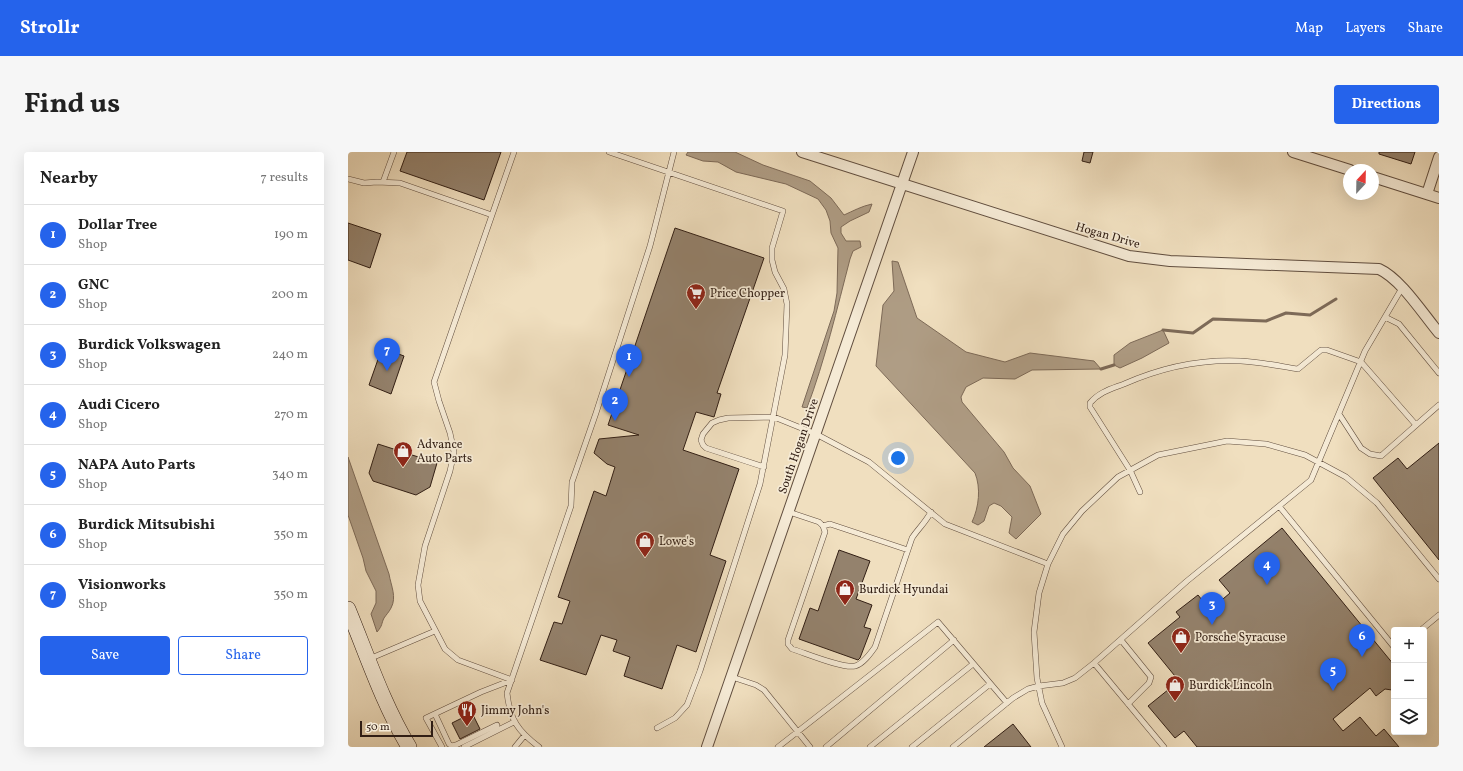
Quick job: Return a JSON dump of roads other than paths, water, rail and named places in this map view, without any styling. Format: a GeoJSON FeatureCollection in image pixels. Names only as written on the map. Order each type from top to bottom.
{"type":"FeatureCollection","features":[{"type":"Feature","properties":{"kind":"street","name":"Hogan Drive"},"geometry":{"type":"LineString","coordinates":[[802,152],[1129,256],[1170,261],[1370,268],[1384,272],[1397,281],[1438,329]]}},
{"type":"Feature","properties":{"kind":"street","name":"South Hogan Drive"},"geometry":{"type":"LineString","coordinates":[[707,747],[913,152]]}},
{"type":"Feature","properties":{"kind":"street"},"geometry":{"type":"LineString","coordinates":[[1293,152],[1343,168]]}},
{"type":"Feature","properties":{"kind":"street"},"geometry":{"type":"LineString","coordinates":[[1427,194],[1439,158]]}},
{"type":"Feature","properties":{"kind":"street"},"geometry":{"type":"LineString","coordinates":[[1379,179],[1439,198]]}},
{"type":"Feature","properties":{"kind":"street"},"geometry":{"type":"LineString","coordinates":[[348,609],[400,733],[409,747]]}},
{"type":"Feature","properties":{"kind":"lane"},"geometry":{"type":"LineString","coordinates":[[383,182],[394,152]]}},
{"type":"Feature","properties":{"kind":"lane"},"geometry":{"type":"LineString","coordinates":[[512,680],[458,660],[445,649],[420,601],[418,585],[425,546],[450,471],[454,452],[434,382],[514,152]]}},
{"type":"Feature","properties":{"kind":"lane"},"geometry":{"type":"LineString","coordinates":[[609,152],[783,211],[772,248],[772,260],[775,272],[784,289],[787,304],[785,355],[760,484],[700,671],[687,705],[675,718],[657,728]]}},
{"type":"Feature","properties":{"kind":"lane"},"geometry":{"type":"LineString","coordinates":[[539,747],[524,736],[514,722],[508,709],[507,694],[571,506],[572,482],[650,246],[674,152]]}},
{"type":"Feature","properties":{"kind":"lane"},"geometry":{"type":"LineString","coordinates":[[348,179],[364,183],[400,183],[492,215]]}},
{"type":"Feature","properties":{"kind":"lane"},"geometry":{"type":"LineString","coordinates":[[953,747],[1007,703],[1028,689],[1063,683],[1075,678],[1094,664],[1187,581],[1311,480],[1365,351],[1402,288]]}},
{"type":"Feature","properties":{"kind":"lane"},"geometry":{"type":"LineString","coordinates":[[1386,317],[1399,324],[1439,373]]}},
{"type":"Feature","properties":{"kind":"lane"},"geometry":{"type":"LineString","coordinates":[[1140,492],[1130,470],[1090,407],[1090,403],[1095,397],[1103,392],[1146,374],[1202,362],[1241,361],[1298,369],[1321,350],[1327,350],[1361,362],[1416,426]]}},
{"type":"Feature","properties":{"kind":"lane"},"geometry":{"type":"LineString","coordinates":[[1339,414],[1361,448],[1370,454],[1381,456],[1439,405]]}},
{"type":"Feature","properties":{"kind":"lane"},"geometry":{"type":"LineString","coordinates":[[764,467],[706,448],[701,440],[703,434],[712,423],[719,420],[728,418],[774,417],[816,434],[869,462],[945,524],[1048,564]]}},
{"type":"Feature","properties":{"kind":"lane"},"geometry":{"type":"LineString","coordinates":[[1062,747],[1042,703],[1037,678],[1034,632],[1039,593],[1048,564],[1062,534],[1082,511],[1118,477],[1158,455],[1227,441],[1266,444],[1305,455],[1346,478],[1377,503],[1439,579]]}},
{"type":"Feature","properties":{"kind":"lane"},"geometry":{"type":"LineString","coordinates":[[1279,506],[1391,643]]}},
{"type":"Feature","properties":{"kind":"lane"},"geometry":{"type":"LineString","coordinates":[[789,512],[819,522],[823,526],[825,532],[788,640],[788,644],[792,649],[846,666],[856,666],[868,656],[875,647],[912,538],[925,524],[931,512]]}},
{"type":"Feature","properties":{"kind":"lane"},"geometry":{"type":"LineString","coordinates":[[823,526],[830,524],[908,550]]}},
{"type":"Feature","properties":{"kind":"lane"},"geometry":{"type":"LineString","coordinates":[[1425,627],[1439,615]]}},
{"type":"Feature","properties":{"kind":"lane"},"geometry":{"type":"LineString","coordinates":[[778,747],[938,622],[1007,703]]}},
{"type":"Feature","properties":{"kind":"lane"},"geometry":{"type":"LineString","coordinates":[[368,659],[435,631]]}},
{"type":"Feature","properties":{"kind":"lane"},"geometry":{"type":"LineString","coordinates":[[826,747],[954,640]]}},
{"type":"Feature","properties":{"kind":"lane"},"geometry":{"type":"LineString","coordinates":[[1121,640],[1151,676],[1149,683],[1128,704]]}},
{"type":"Feature","properties":{"kind":"lane"},"geometry":{"type":"LineString","coordinates":[[870,747],[973,664]]}},
{"type":"Feature","properties":{"kind":"lane"},"geometry":{"type":"LineString","coordinates":[[1094,664],[1164,747]]}},
{"type":"Feature","properties":{"kind":"lane"},"geometry":{"type":"LineString","coordinates":[[732,677],[756,685],[764,690],[810,747]]}},
{"type":"Feature","properties":{"kind":"lane"},"geometry":{"type":"LineString","coordinates":[[442,747],[426,718],[512,680]]}},
{"type":"Feature","properties":{"kind":"lane"},"geometry":{"type":"LineString","coordinates":[[912,747],[990,684]]}},
{"type":"Feature","properties":{"kind":"lane"},"geometry":{"type":"LineString","coordinates":[[435,714],[449,744],[452,746],[497,725]]}},
{"type":"Feature","properties":{"kind":"lane"},"geometry":{"type":"LineString","coordinates":[[464,747],[514,722]]}},
{"type":"Feature","properties":{"kind":"lane"},"geometry":{"type":"LineString","coordinates":[[515,747],[524,736]]}},
{"type":"Feature","properties":{"kind":"waterway"},"geometry":{"type":"LineString","coordinates":[[1163,330],[1193,333],[1213,319],[1266,321],[1286,313],[1310,315],[1336,299]]}},
{"type":"Feature","properties":{"kind":"waterway"},"geometry":{"type":"LineString","coordinates":[[1101,369],[1114,365]]}},
{"type":"Feature","properties":{"kind":"place","name":"Price Chopper"},"geometry":{"type":"Point","coordinates":[696,310]}},
{"type":"Feature","properties":{"kind":"place","name":"Visionworks"},"geometry":{"type":"Point","coordinates":[387,371]}},
{"type":"Feature","properties":{"kind":"place","name":"Dollar Tree"},"geometry":{"type":"Point","coordinates":[629,377]}},
{"type":"Feature","properties":{"kind":"place","name":"GNC"},"geometry":{"type":"Point","coordinates":[615,421]}},
{"type":"Feature","properties":{"kind":"place","name":"Advance Auto Parts"},"geometry":{"type":"Point","coordinates":[403,468]}},
{"type":"Feature","properties":{"kind":"place","name":"Lowe's"},"geometry":{"type":"Point","coordinates":[645,558]}},
{"type":"Feature","properties":{"kind":"place","name":"Audi Cicero"},"geometry":{"type":"Point","coordinates":[1267,585]}},
{"type":"Feature","properties":{"kind":"place","name":"Burdick Hyundai"},"geometry":{"type":"Point","coordinates":[845,606]}},
{"type":"Feature","properties":{"kind":"place","name":"Burdick Volkswagen"},"geometry":{"type":"Point","coordinates":[1212,625]}},
{"type":"Feature","properties":{"kind":"place","name":"Porsche Syracuse"},"geometry":{"type":"Point","coordinates":[1181,654]}},
{"type":"Feature","properties":{"kind":"place","name":"Burdick Mitsubishi"},"geometry":{"type":"Point","coordinates":[1362,657]}},
{"type":"Feature","properties":{"kind":"place","name":"NAPA Auto Parts"},"geometry":{"type":"Point","coordinates":[1333,691]}},
{"type":"Feature","properties":{"kind":"place","name":"Burdick Lincoln"},"geometry":{"type":"Point","coordinates":[1175,702]}},
{"type":"Feature","properties":{"kind":"place","name":"Jimmy John's"},"geometry":{"type":"Point","coordinates":[467,727]}}]}
